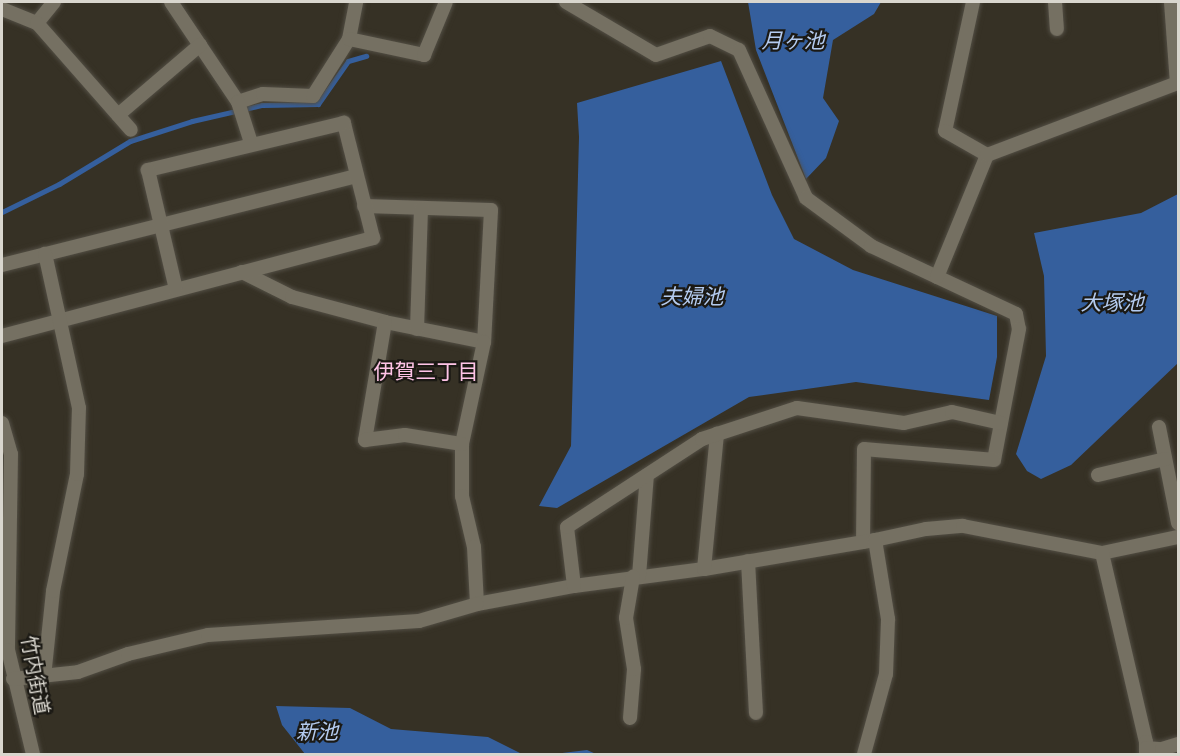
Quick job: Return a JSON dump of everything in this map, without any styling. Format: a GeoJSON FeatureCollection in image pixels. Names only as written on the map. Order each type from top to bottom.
{"type":"FeatureCollection","features":[{"type":"Feature","properties":{"kind":"street"},"geometry":{"type":"LineString","coordinates":[[37,23],[54,2]]}},
{"type":"Feature","properties":{"kind":"street"},"geometry":{"type":"LineString","coordinates":[[171,2],[238,102],[251,143]]}},
{"type":"Feature","properties":{"kind":"street"},"geometry":{"type":"LineString","coordinates":[[238,102],[263,94],[313,96],[349,39],[356,2]]}},
{"type":"Feature","properties":{"kind":"street"},"geometry":{"type":"LineString","coordinates":[[349,39],[424,55],[446,2]]}},
{"type":"Feature","properties":{"kind":"street"},"geometry":{"type":"LineString","coordinates":[[566,2],[656,55],[710,36],[739,50],[806,198],[871,246],[1016,314],[1019,329],[994,460],[864,449],[869,541],[888,619],[886,674],[864,754]]}},
{"type":"Feature","properties":{"kind":"street"},"geometry":{"type":"LineString","coordinates":[[973,2],[945,131],[987,155]]}},
{"type":"Feature","properties":{"kind":"street"},"geometry":{"type":"LineString","coordinates":[[1055,2],[1057,29]]}},
{"type":"Feature","properties":{"kind":"street"},"geometry":{"type":"LineString","coordinates":[[937,277],[987,155],[1178,83],[1171,2]]}},
{"type":"Feature","properties":{"kind":"street"},"geometry":{"type":"LineString","coordinates":[[2,9],[37,23],[131,130]]}},
{"type":"Feature","properties":{"kind":"street"},"geometry":{"type":"LineString","coordinates":[[118,115],[200,45]]}},
{"type":"Feature","properties":{"kind":"street"},"geometry":{"type":"LineString","coordinates":[[2,336],[59,319],[176,289],[242,272],[373,238],[344,123],[251,143],[148,170],[176,289]]}},
{"type":"Feature","properties":{"kind":"street"},"geometry":{"type":"LineString","coordinates":[[2,265],[357,176]]}},
{"type":"Feature","properties":{"kind":"street"},"geometry":{"type":"LineString","coordinates":[[364,206],[491,210],[484,342],[462,444],[462,496],[474,547],[477,604]]}},
{"type":"Feature","properties":{"kind":"street"},"geometry":{"type":"LineString","coordinates":[[417,329],[421,208]]}},
{"type":"Feature","properties":{"kind":"street"},"geometry":{"type":"LineString","coordinates":[[44,677],[53,591],[77,474],[79,408],[45,254]]}},
{"type":"Feature","properties":{"kind":"street"},"geometry":{"type":"LineString","coordinates":[[242,272],[292,297],[385,322],[484,342]]}},
{"type":"Feature","properties":{"kind":"street"},"geometry":{"type":"LineString","coordinates":[[385,322],[365,440],[405,435],[462,444]]}},
{"type":"Feature","properties":{"kind":"street"},"geometry":{"type":"LineString","coordinates":[[574,586],[567,528],[702,439],[797,408],[904,423],[952,412],[1001,423]]}},
{"type":"Feature","properties":{"kind":"street","name":"竹内街道"},"geometry":{"type":"LineString","coordinates":[[2,423],[11,454],[8,650],[13,679],[33,754]]}},
{"type":"Feature","properties":{"kind":"street"},"geometry":{"type":"LineString","coordinates":[[1159,427],[1179,523]]}},
{"type":"Feature","properties":{"kind":"street"},"geometry":{"type":"LineString","coordinates":[[704,569],[717,434]]}},
{"type":"Feature","properties":{"kind":"street"},"geometry":{"type":"LineString","coordinates":[[1098,475],[1165,459]]}},
{"type":"Feature","properties":{"kind":"street"},"geometry":{"type":"LineString","coordinates":[[630,718],[634,669],[626,618],[636,577],[647,476]]}},
{"type":"Feature","properties":{"kind":"street"},"geometry":{"type":"LineString","coordinates":[[13,679],[78,672],[128,654],[208,635],[419,621],[477,604],[574,586],[704,569],[926,529],[963,526],[1102,553],[1179,537]]}},
{"type":"Feature","properties":{"kind":"street"},"geometry":{"type":"LineString","coordinates":[[1102,553],[1146,751],[1179,744]]}},
{"type":"Feature","properties":{"kind":"street"},"geometry":{"type":"LineString","coordinates":[[748,561],[756,714]]}},
{"type":"Feature","properties":{"kind":"water","name":"月ヶ池"},"geometry":{"type":"Polygon","coordinates":[[[748,2],[881,2],[874,14],[833,40],[823,98],[839,121],[826,158],[806,179],[756,50],[748,2]]]}},
{"type":"Feature","properties":{"kind":"water","name":"夫婦池"},"geometry":{"type":"Polygon","coordinates":[[[721,61],[772,195],[794,239],[853,270],[997,316],[997,357],[989,400],[856,382],[749,397],[557,508],[539,506],[571,446],[579,137],[577,103],[721,61]]]}},
{"type":"Feature","properties":{"kind":"water","name":"大塚池"},"geometry":{"type":"Polygon","coordinates":[[[1178,194],[1178,363],[1071,465],[1041,479],[1027,471],[1016,454],[1046,356],[1044,276],[1034,233],[1141,213],[1178,194]]]}},
{"type":"Feature","properties":{"kind":"water","name":"新池"},"geometry":{"type":"Polygon","coordinates":[[[276,706],[350,708],[391,729],[488,737],[522,754],[305,754],[282,725],[276,706]]]}},
{"type":"Feature","properties":{"kind":"water"},"geometry":{"type":"Polygon","coordinates":[[[587,750],[596,754],[554,754],[587,750]]]}},
{"type":"Feature","properties":{"kind":"waterway"},"geometry":{"type":"LineString","coordinates":[[2,212],[59,184],[130,141],[192,121],[262,105],[318,104],[348,61],[366,56]]}},
{"type":"Feature","properties":{"kind":"district","name":"伊賀三丁目"},"geometry":{"type":"Point","coordinates":[426,371]}}]}
